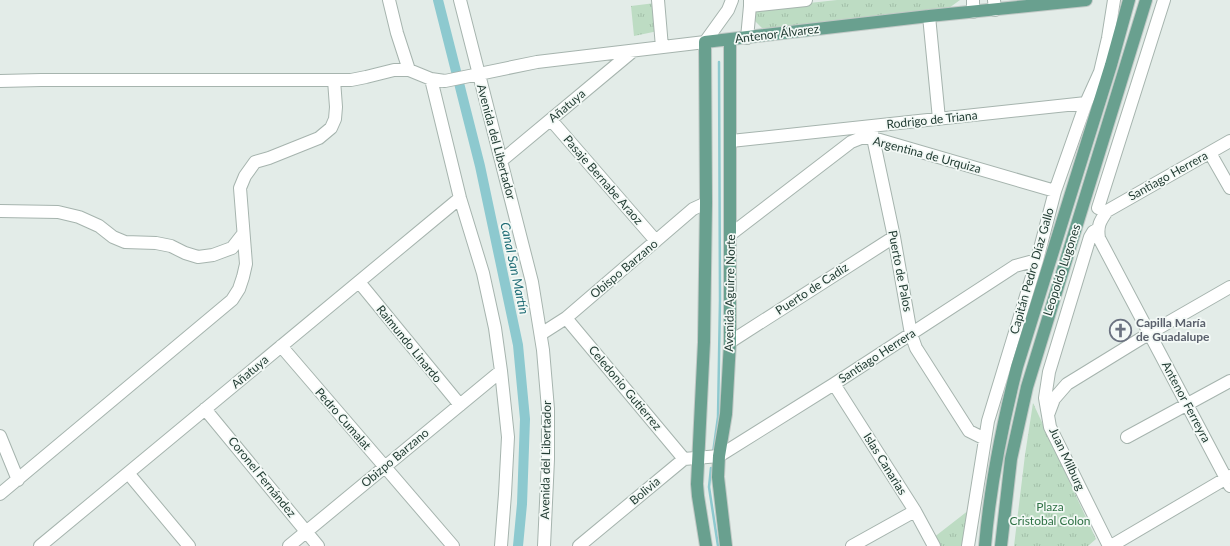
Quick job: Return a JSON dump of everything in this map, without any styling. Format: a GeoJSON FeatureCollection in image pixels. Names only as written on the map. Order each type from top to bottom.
{"type":"FeatureCollection","features":[{"type":"Feature","properties":{"kind":"main road","name":"Antenor Álvarez"},"geometry":{"type":"LineString","coordinates":[[705,42],[929,16],[973,6],[1086,0]]}},
{"type":"Feature","properties":{"kind":"main road","name":"Leopoldo Lugones"},"geometry":{"type":"LineString","coordinates":[[985,546],[988,512],[1005,414],[1013,383],[1111,65],[1129,0]]}},
{"type":"Feature","properties":{"kind":"main road","name":"Leopoldo Lugones"},"geometry":{"type":"LineString","coordinates":[[1001,546],[1011,459],[1026,386],[1146,0]]}},
{"type":"Feature","properties":{"kind":"main road","name":"Avenida Aguirre Norte"},"geometry":{"type":"LineString","coordinates":[[726,546],[718,477],[719,456],[726,414],[730,342],[730,40]]}},
{"type":"Feature","properties":{"kind":"main road","name":"Avenida Aguirre Norte"},"geometry":{"type":"LineString","coordinates":[[705,42],[706,203],[704,342],[698,457],[698,496],[706,546]]}},
{"type":"Feature","properties":{"kind":"street"},"geometry":{"type":"LineString","coordinates":[[389,0],[397,33],[409,70]]}},
{"type":"Feature","properties":{"kind":"street","name":"Avenida del Libertador"},"geometry":{"type":"LineString","coordinates":[[460,0],[474,76],[501,161],[532,282],[541,334],[548,409],[548,459],[544,546]]}},
{"type":"Feature","properties":{"kind":"street"},"geometry":{"type":"LineString","coordinates":[[658,0],[662,47]]}},
{"type":"Feature","properties":{"kind":"street"},"geometry":{"type":"LineString","coordinates":[[705,42],[728,10],[732,0]]}},
{"type":"Feature","properties":{"kind":"street"},"geometry":{"type":"LineString","coordinates":[[747,38],[751,2],[806,0]]}},
{"type":"Feature","properties":{"kind":"street","name":"Capitán Pedro Díaz Gallo"},"geometry":{"type":"LineString","coordinates":[[968,546],[988,421],[1037,260],[1055,191],[1086,103],[1100,72],[1108,38],[1114,0]]}},
{"type":"Feature","properties":{"kind":"street"},"geometry":{"type":"LineString","coordinates":[[1098,229],[1102,209],[1164,0]]}},
{"type":"Feature","properties":{"kind":"street"},"geometry":{"type":"LineString","coordinates":[[929,16],[939,119]]}},
{"type":"Feature","properties":{"kind":"street","name":"Antenor Álvarez"},"geometry":{"type":"LineString","coordinates":[[431,79],[445,81],[537,62],[705,42]]}},
{"type":"Feature","properties":{"kind":"street","name":"Añatuya"},"geometry":{"type":"LineString","coordinates":[[501,161],[633,51]]}},
{"type":"Feature","properties":{"kind":"street"},"geometry":{"type":"LineString","coordinates":[[0,81],[350,80],[394,70],[409,70],[431,79],[460,198],[483,273],[495,328],[508,437],[501,546]]}},
{"type":"Feature","properties":{"kind":"street"},"geometry":{"type":"LineString","coordinates":[[0,494],[232,300],[239,289],[246,264],[240,188],[245,176],[255,162],[269,158],[318,138],[331,128],[335,119],[336,107],[334,80]]}},
{"type":"Feature","properties":{"kind":"street","name":"Rodrigo de Triana"},"geometry":{"type":"LineString","coordinates":[[731,141],[1086,103]]}},
{"type":"Feature","properties":{"kind":"street","name":"Pasaje Bernabe Araoz"},"geometry":{"type":"LineString","coordinates":[[551,120],[656,241]]}},
{"type":"Feature","properties":{"kind":"street","name":"Puerto de Palos"},"geometry":{"type":"LineString","coordinates":[[869,127],[873,138],[894,237],[911,334],[916,348],[969,430],[985,439]]}},
{"type":"Feature","properties":{"kind":"street","name":"Argentina de Urquiza"},"geometry":{"type":"LineString","coordinates":[[731,234],[851,142],[862,138],[873,138],[1055,191]]}},
{"type":"Feature","properties":{"kind":"street","name":"Santiago Herrera"},"geometry":{"type":"LineString","coordinates":[[1102,209],[1210,153],[1230,141]]}},
{"type":"Feature","properties":{"kind":"street"},"geometry":{"type":"LineString","coordinates":[[1210,153],[1230,188]]}},
{"type":"Feature","properties":{"kind":"street","name":"Añatuya"},"geometry":{"type":"LineString","coordinates":[[40,546],[54,542],[128,473],[460,198]]}},
{"type":"Feature","properties":{"kind":"street"},"geometry":{"type":"LineString","coordinates":[[1084,202],[1102,209]]}},
{"type":"Feature","properties":{"kind":"street","name":"Obispo Barzano"},"geometry":{"type":"LineString","coordinates":[[541,334],[566,318],[693,209],[706,203]]}},
{"type":"Feature","properties":{"kind":"street"},"geometry":{"type":"LineString","coordinates":[[0,211],[58,212],[79,217],[99,226],[113,237],[125,242],[156,243],[171,246],[185,253],[198,257],[232,248],[243,234]]}},
{"type":"Feature","properties":{"kind":"street","name":"Antenor Ferreyra"},"geometry":{"type":"LineString","coordinates":[[1098,229],[1099,238],[1186,403],[1229,480]]}},
{"type":"Feature","properties":{"kind":"street","name":"Juan Milburg"},"geometry":{"type":"LineString","coordinates":[[1098,229],[1093,232],[1090,237],[1049,372],[1045,398],[1050,427],[1110,546]]}},
{"type":"Feature","properties":{"kind":"street","name":"Puerto de Cadiz"},"geometry":{"type":"LineString","coordinates":[[730,342],[894,237]]}},
{"type":"Feature","properties":{"kind":"street","name":"Santiago Herrera"},"geometry":{"type":"LineString","coordinates":[[719,456],[834,384],[1015,266],[1037,260]]}},
{"type":"Feature","properties":{"kind":"street","name":"Raimundo Linardo"},"geometry":{"type":"LineString","coordinates":[[359,282],[460,405]]}},
{"type":"Feature","properties":{"kind":"street"},"geometry":{"type":"LineString","coordinates":[[1048,415],[1054,400],[1067,384],[1150,333],[1230,287]]}},
{"type":"Feature","properties":{"kind":"street","name":"Celedonio Gutierrez"},"geometry":{"type":"LineString","coordinates":[[566,318],[684,459]]}},
{"type":"Feature","properties":{"kind":"street","name":"Pedro Cumalat"},"geometry":{"type":"LineString","coordinates":[[281,346],[453,546]]}},
{"type":"Feature","properties":{"kind":"street","name":"Obizpo Barzano"},"geometry":{"type":"LineString","coordinates":[[289,546],[501,371]]}},
{"type":"Feature","properties":{"kind":"street"},"geometry":{"type":"LineString","coordinates":[[1127,437],[1230,380]]}},
{"type":"Feature","properties":{"kind":"street","name":"Islas Canarias"},"geometry":{"type":"LineString","coordinates":[[834,384],[915,511],[934,546]]}},
{"type":"Feature","properties":{"kind":"street","name":"Coronel Fernández"},"geometry":{"type":"LineString","coordinates":[[205,409],[318,546]]}},
{"type":"Feature","properties":{"kind":"street"},"geometry":{"type":"LineString","coordinates":[[0,436],[18,480]]}},
{"type":"Feature","properties":{"kind":"street"},"geometry":{"type":"LineString","coordinates":[[684,459],[719,456]]}},
{"type":"Feature","properties":{"kind":"street","name":"Bolivia"},"geometry":{"type":"LineString","coordinates":[[579,546],[684,459]]}},
{"type":"Feature","properties":{"kind":"street"},"geometry":{"type":"LineString","coordinates":[[128,473],[189,546]]}},
{"type":"Feature","properties":{"kind":"street"},"geometry":{"type":"LineString","coordinates":[[1110,546],[1229,480]]}},
{"type":"Feature","properties":{"kind":"street"},"geometry":{"type":"LineString","coordinates":[[852,546],[915,511]]}},
{"type":"Feature","properties":{"kind":"green space"},"geometry":{"type":"Polygon","coordinates":[[[837,0],[960,0],[949,8],[768,30],[762,28],[755,21],[756,12],[763,8],[837,0]]]}},
{"type":"Feature","properties":{"kind":"green space"},"geometry":{"type":"Polygon","coordinates":[[[655,3],[658,31],[634,36],[631,6],[655,3]]]}},
{"type":"Feature","properties":{"kind":"green space","name":"Plaza Cristobal Colon"},"geometry":{"type":"Polygon","coordinates":[[[1033,403],[1096,539],[1088,546],[1014,546],[1033,403]]]}},
{"type":"Feature","properties":{"kind":"green space"},"geometry":{"type":"Polygon","coordinates":[[[969,510],[964,546],[938,546],[933,538],[969,510]]]}},
{"type":"Feature","properties":{"kind":"waterway","name":"Canal San Martín"},"geometry":{"type":"LineString","coordinates":[[438,0],[480,166],[518,345],[525,419],[522,504],[518,546]]}},
{"type":"Feature","properties":{"kind":"waterway"},"geometry":{"type":"LineString","coordinates":[[713,453],[718,417],[720,300],[719,62]]}},
{"type":"Feature","properties":{"kind":"waterway"},"geometry":{"type":"LineString","coordinates":[[711,468],[709,487],[718,546]]}},
{"type":"Feature","properties":{"kind":"place","name":"Capilla María de Guadalupe"},"geometry":{"type":"Point","coordinates":[1121,330]}}]}
